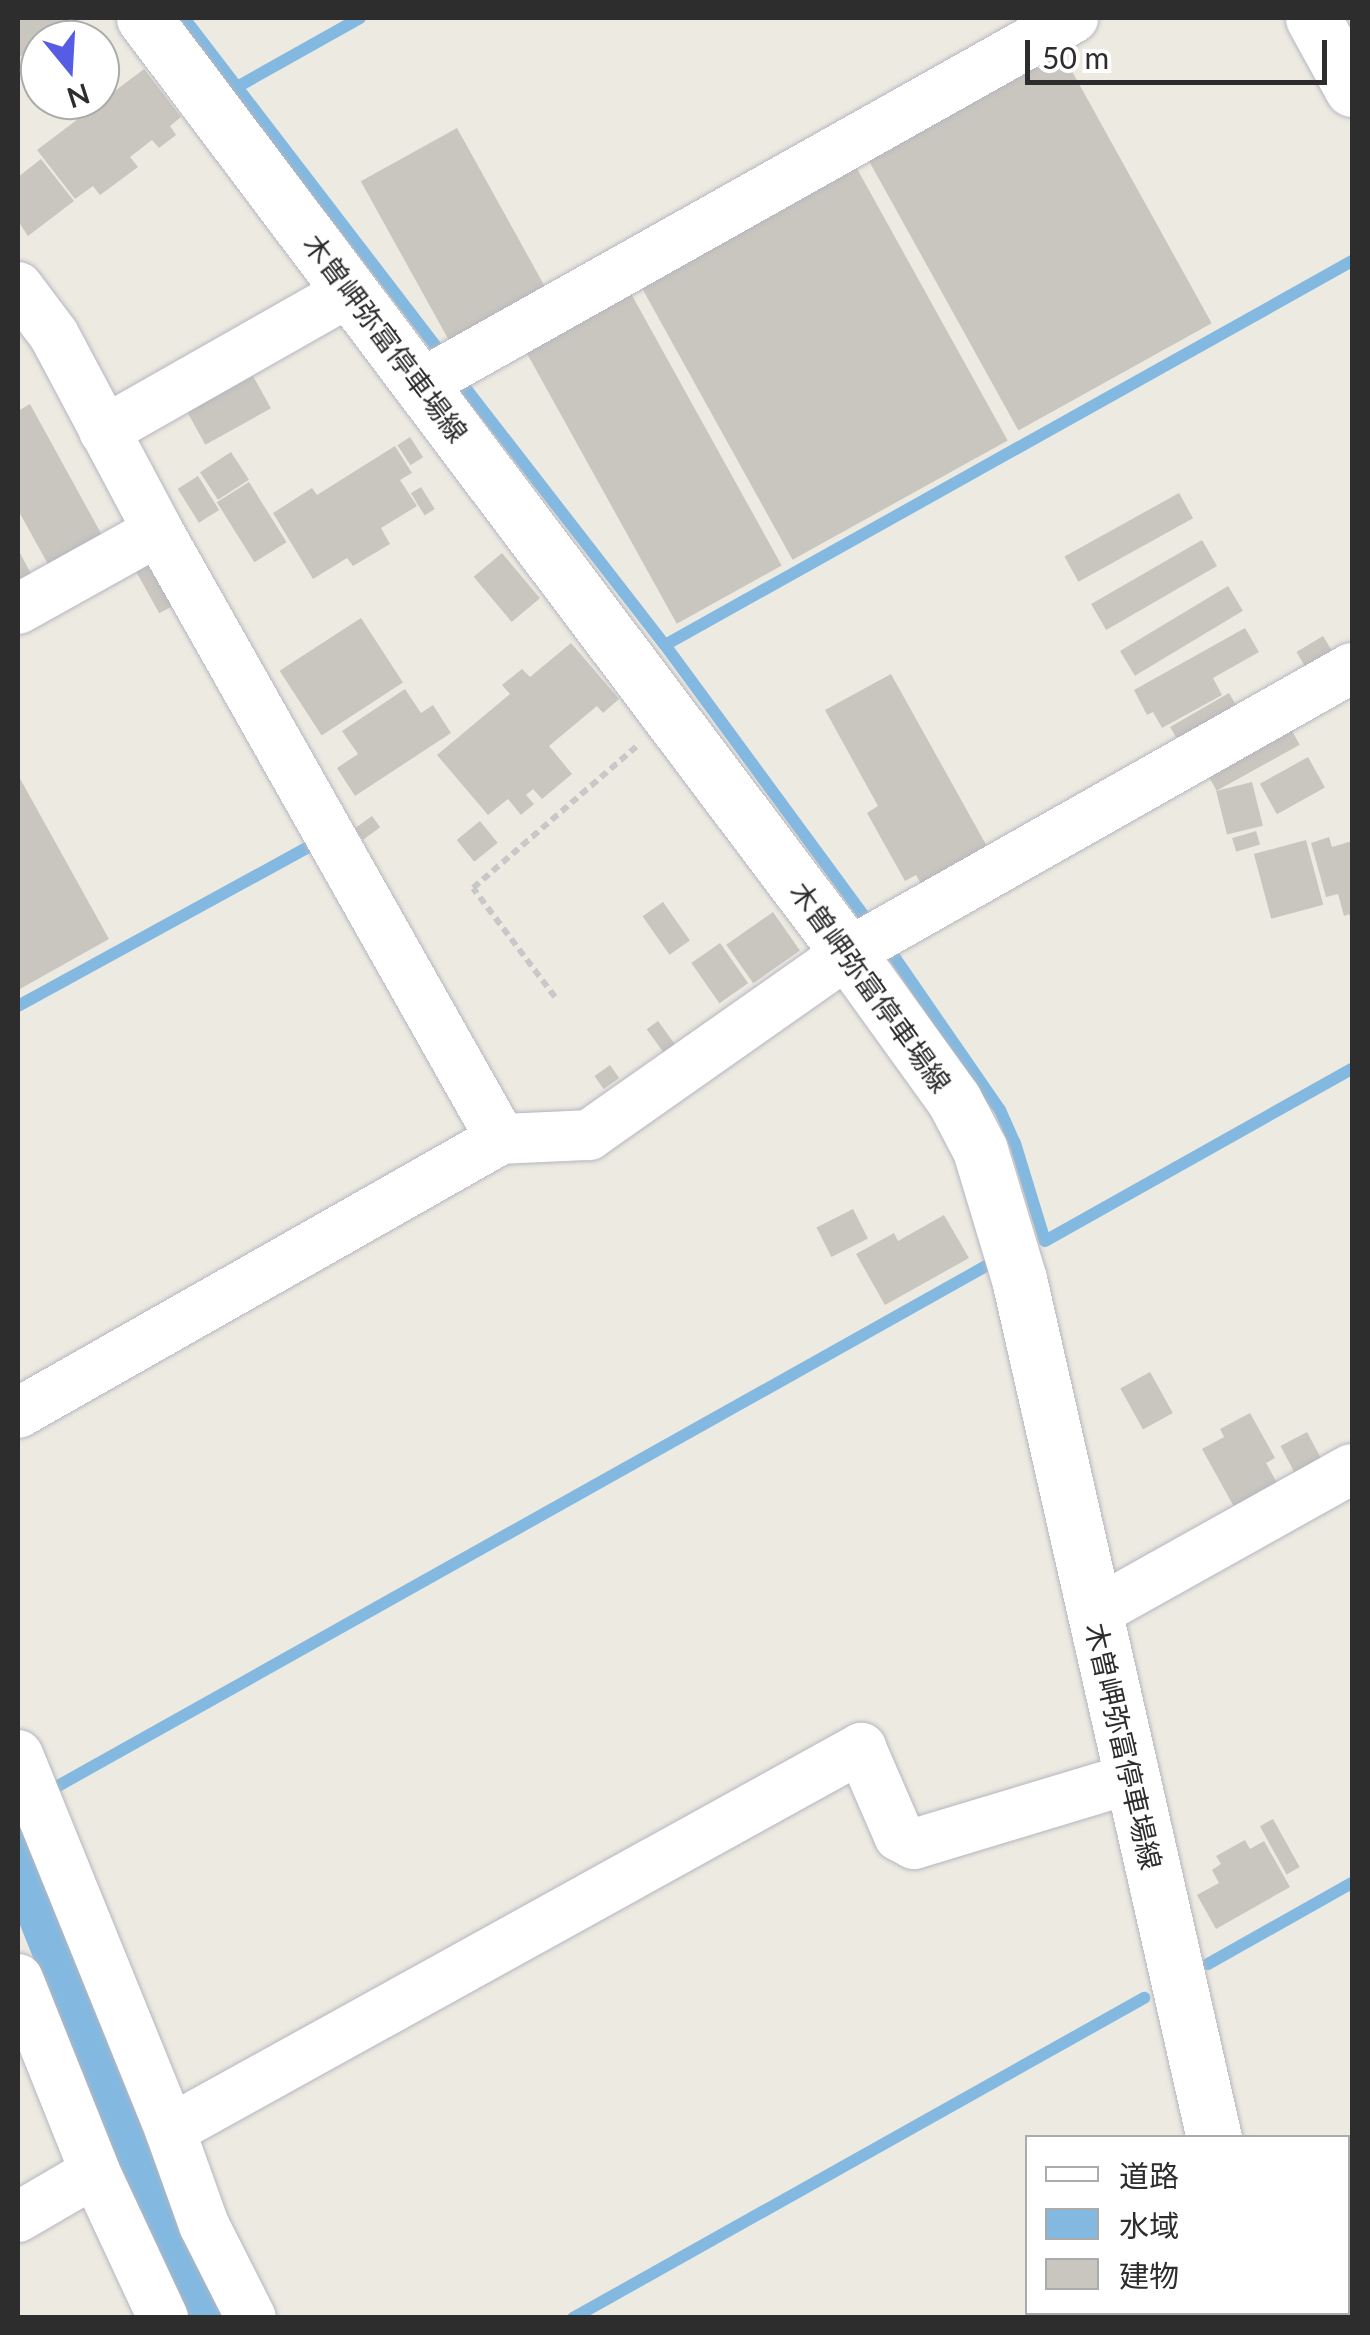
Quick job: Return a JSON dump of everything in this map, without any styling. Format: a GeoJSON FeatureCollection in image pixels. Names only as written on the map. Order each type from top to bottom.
{"type":"FeatureCollection","features":[{"type":"Feature","properties":{"kind":"main road","name":"木曽岬弥富停車場線"},"geometry":{"type":"LineString","coordinates":[[144,18],[848,953],[954,1100],[980,1150],[1019,1279],[1213,2135]]}},
{"type":"Feature","properties":{"kind":"main road"},"geometry":{"type":"LineString","coordinates":[[1313,18],[1352,89]]}},
{"type":"Feature","properties":{"kind":"street"},"geometry":{"type":"LineString","coordinates":[[420,384],[1073,18]]}},
{"type":"Feature","properties":{"kind":"street"},"geometry":{"type":"LineString","coordinates":[[18,287],[54,335],[158,531],[501,1139]]}},
{"type":"Feature","properties":{"kind":"street"},"geometry":{"type":"LineString","coordinates":[[104,430],[350,291]]}},
{"type":"Feature","properties":{"kind":"street"},"geometry":{"type":"LineString","coordinates":[[18,609],[158,531]]}},
{"type":"Feature","properties":{"kind":"street"},"geometry":{"type":"LineString","coordinates":[[18,1413],[501,1139],[589,1135],[848,953],[1352,668]]}},
{"type":"Feature","properties":{"kind":"street"},"geometry":{"type":"LineString","coordinates":[[1094,1613],[1352,1469]]}},
{"type":"Feature","properties":{"kind":"street"},"geometry":{"type":"LineString","coordinates":[[170,2130],[862,1748],[899,1836],[914,1844],[1132,1778]]}},
{"type":"Feature","properties":{"kind":"street"},"geometry":{"type":"LineString","coordinates":[[18,1756],[170,2130],[204,2224],[251,2318]]}},
{"type":"Feature","properties":{"kind":"street"},"geometry":{"type":"LineString","coordinates":[[18,1979],[96,2172],[163,2318]]}},
{"type":"Feature","properties":{"kind":"street"},"geometry":{"type":"LineString","coordinates":[[18,2217],[96,2172]]}},
{"type":"Feature","properties":{"kind":"path"},"geometry":{"type":"LineString","coordinates":[[555,997],[473,888],[672,716]]}},
{"type":"Feature","properties":{"kind":"water"},"geometry":{"type":"Polygon","coordinates":[[[18,1821],[184,2232],[225,2317],[184,2317],[149,2247],[18,1920],[18,1821]]]}},
{"type":"Feature","properties":{"kind":"building"},"geometry":{"type":"Polygon","coordinates":[[[18,18],[75,18],[20,20],[18,58],[18,18]]]}},
{"type":"Feature","properties":{"kind":"building"},"geometry":{"type":"Polygon","coordinates":[[[1058,46],[1212,323],[1018,430],[865,153],[1058,46]]]}},
{"type":"Feature","properties":{"kind":"building"},"geometry":{"type":"Polygon","coordinates":[[[144,69],[181,117],[170,126],[176,135],[159,148],[152,140],[130,157],[138,167],[100,195],[93,186],[75,199],[37,150],[77,120],[120,120],[120,87],[144,69]]]}},
{"type":"Feature","properties":{"kind":"building"},"geometry":{"type":"Polygon","coordinates":[[[457,128],[547,291],[451,344],[361,181],[457,128]]]}},
{"type":"Feature","properties":{"kind":"building"},"geometry":{"type":"Polygon","coordinates":[[[41,159],[74,201],[28,236],[18,221],[18,177],[41,159]]]}},
{"type":"Feature","properties":{"kind":"building"},"geometry":{"type":"Polygon","coordinates":[[[855,165],[1008,441],[793,560],[640,284],[855,165]]]}},
{"type":"Feature","properties":{"kind":"building"},"geometry":{"type":"Polygon","coordinates":[[[629,290],[782,566],[677,624],[524,348],[629,290]]]}},
{"type":"Feature","properties":{"kind":"building"},"geometry":{"type":"Polygon","coordinates":[[[253,376],[271,408],[205,445],[187,412],[253,376]]]}},
{"type":"Feature","properties":{"kind":"building"},"geometry":{"type":"Polygon","coordinates":[[[30,404],[103,537],[49,566],[18,510],[18,411],[30,404]]]}},
{"type":"Feature","properties":{"kind":"building"},"geometry":{"type":"Polygon","coordinates":[[[410,437],[423,457],[410,465],[397,445],[410,437]]]}},
{"type":"Feature","properties":{"kind":"building"},"geometry":{"type":"Polygon","coordinates":[[[395,446],[412,473],[400,480],[417,506],[381,528],[390,544],[353,566],[347,558],[313,579],[273,513],[312,488],[317,495],[395,446]]]}},
{"type":"Feature","properties":{"kind":"building"},"geometry":{"type":"Polygon","coordinates":[[[231,452],[249,480],[218,500],[200,472],[231,452]]]}},
{"type":"Feature","properties":{"kind":"building"},"geometry":{"type":"Polygon","coordinates":[[[198,476],[219,510],[199,523],[178,489],[198,476]]]}},
{"type":"Feature","properties":{"kind":"building"},"geometry":{"type":"Polygon","coordinates":[[[249,482],[287,542],[254,562],[217,502],[249,482]]]}},
{"type":"Feature","properties":{"kind":"building"},"geometry":{"type":"Polygon","coordinates":[[[421,487],[435,509],[425,515],[411,493],[421,487]]]}},
{"type":"Feature","properties":{"kind":"building"},"geometry":{"type":"Polygon","coordinates":[[[1179,493],[1193,518],[1078,582],[1064,557],[1179,493]]]}},
{"type":"Feature","properties":{"kind":"building"},"geometry":{"type":"Polygon","coordinates":[[[1202,540],[1217,566],[1106,630],[1091,604],[1202,540]]]}},
{"type":"Feature","properties":{"kind":"building"},"geometry":{"type":"Polygon","coordinates":[[[18,549],[31,574],[18,582],[18,549]]]}},
{"type":"Feature","properties":{"kind":"building"},"geometry":{"type":"Polygon","coordinates":[[[502,553],[540,598],[512,622],[474,577],[502,553]]]}},
{"type":"Feature","properties":{"kind":"building"},"geometry":{"type":"Polygon","coordinates":[[[156,558],[180,602],[159,613],[135,570],[156,558]]]}},
{"type":"Feature","properties":{"kind":"building"},"geometry":{"type":"Polygon","coordinates":[[[1228,586],[1243,611],[1135,676],[1120,651],[1228,586]]]}},
{"type":"Feature","properties":{"kind":"building"},"geometry":{"type":"Polygon","coordinates":[[[361,618],[403,683],[322,735],[280,671],[361,618]]]}},
{"type":"Feature","properties":{"kind":"building"},"geometry":{"type":"Polygon","coordinates":[[[1245,628],[1259,652],[1213,678],[1222,695],[1162,728],[1153,712],[1147,715],[1134,690],[1245,628]]]}},
{"type":"Feature","properties":{"kind":"building"},"geometry":{"type":"Polygon","coordinates":[[[1323,636],[1336,658],[1310,674],[1296,652],[1323,636]]]}},
{"type":"Feature","properties":{"kind":"building"},"geometry":{"type":"Polygon","coordinates":[[[571,643],[619,699],[603,713],[597,706],[549,746],[572,774],[542,799],[533,789],[526,795],[534,804],[521,815],[508,799],[488,815],[437,755],[510,694],[502,685],[522,669],[530,677],[571,643]]]}},
{"type":"Feature","properties":{"kind":"building"},"geometry":{"type":"Polygon","coordinates":[[[891,674],[989,850],[923,887],[916,875],[905,881],[867,813],[878,806],[825,710],[891,674]]]}},
{"type":"Feature","properties":{"kind":"building"},"geometry":{"type":"Polygon","coordinates":[[[405,689],[421,713],[433,705],[451,733],[355,796],[337,768],[358,754],[342,731],[405,689]]]}},
{"type":"Feature","properties":{"kind":"building"},"geometry":{"type":"Polygon","coordinates":[[[1229,693],[1236,705],[1177,739],[1170,727],[1229,693]]]}},
{"type":"Feature","properties":{"kind":"building"},"geometry":{"type":"Polygon","coordinates":[[[1291,729],[1300,745],[1217,791],[1208,775],[1291,729]]]}},
{"type":"Feature","properties":{"kind":"building"},"geometry":{"type":"Polygon","coordinates":[[[1308,757],[1325,788],[1277,814],[1260,784],[1308,757]]]}},
{"type":"Feature","properties":{"kind":"building"},"geometry":{"type":"Polygon","coordinates":[[[18,775],[109,939],[18,990],[18,775]]]}},
{"type":"Feature","properties":{"kind":"building"},"geometry":{"type":"Polygon","coordinates":[[[1252,782],[1263,826],[1227,835],[1216,791],[1252,782]]]}},
{"type":"Feature","properties":{"kind":"building"},"geometry":{"type":"Polygon","coordinates":[[[372,816],[380,827],[363,840],[355,828],[372,816]]]}},
{"type":"Feature","properties":{"kind":"building"},"geometry":{"type":"Polygon","coordinates":[[[480,821],[498,843],[474,862],[457,840],[480,821]]]}},
{"type":"Feature","properties":{"kind":"building"},"geometry":{"type":"Polygon","coordinates":[[[1256,831],[1260,844],[1236,852],[1232,838],[1256,831]]]}},
{"type":"Feature","properties":{"kind":"building"},"geometry":{"type":"Polygon","coordinates":[[[1329,837],[1332,847],[1352,841],[1352,922],[1349,914],[1344,916],[1338,894],[1326,897],[1311,843],[1329,837]]]}},
{"type":"Feature","properties":{"kind":"building"},"geometry":{"type":"Polygon","coordinates":[[[1306,840],[1323,905],[1271,919],[1254,854],[1306,840]]]}},
{"type":"Feature","properties":{"kind":"building"},"geometry":{"type":"Polygon","coordinates":[[[663,902],[690,941],[669,955],[643,916],[663,902]]]}},
{"type":"Feature","properties":{"kind":"building"},"geometry":{"type":"Polygon","coordinates":[[[773,912],[800,951],[753,983],[726,945],[773,912]]]}},
{"type":"Feature","properties":{"kind":"building"},"geometry":{"type":"Polygon","coordinates":[[[720,943],[748,983],[719,1003],[691,963],[720,943]]]}},
{"type":"Feature","properties":{"kind":"building"},"geometry":{"type":"Polygon","coordinates":[[[658,1021],[679,1050],[668,1058],[647,1029],[658,1021]]]}},
{"type":"Feature","properties":{"kind":"building"},"geometry":{"type":"Polygon","coordinates":[[[610,1065],[619,1078],[604,1089],[594,1076],[610,1065]]]}},
{"type":"Feature","properties":{"kind":"building"},"geometry":{"type":"Polygon","coordinates":[[[853,1209],[868,1238],[831,1257],[816,1228],[853,1209]]]}},
{"type":"Feature","properties":{"kind":"building"},"geometry":{"type":"Polygon","coordinates":[[[944,1215],[969,1258],[885,1305],[856,1254],[894,1233],[898,1241],[944,1215]]]}},
{"type":"Feature","properties":{"kind":"building"},"geometry":{"type":"Polygon","coordinates":[[[1150,1372],[1173,1413],[1143,1430],[1120,1388],[1150,1372]]]}},
{"type":"Feature","properties":{"kind":"building"},"geometry":{"type":"Polygon","coordinates":[[[1250,1413],[1275,1458],[1266,1463],[1281,1490],[1238,1514],[1202,1449],[1224,1437],[1220,1429],[1250,1413]]]}},
{"type":"Feature","properties":{"kind":"building"},"geometry":{"type":"Polygon","coordinates":[[[1307,1432],[1326,1467],[1299,1481],[1281,1446],[1307,1432]]]}},
{"type":"Feature","properties":{"kind":"building"},"geometry":{"type":"Polygon","coordinates":[[[1273,1819],[1300,1867],[1287,1874],[1260,1826],[1273,1819]]]}},
{"type":"Feature","properties":{"kind":"building"},"geometry":{"type":"Polygon","coordinates":[[[1245,1840],[1250,1849],[1264,1841],[1290,1887],[1216,1929],[1197,1895],[1219,1883],[1212,1870],[1221,1864],[1216,1856],[1245,1840]]]}},
{"type":"Feature","properties":{"kind":"waterway"},"geometry":{"type":"LineString","coordinates":[[184,18],[441,353]]}},
{"type":"Feature","properties":{"kind":"waterway"},"geometry":{"type":"LineString","coordinates":[[237,87],[360,18]]}},
{"type":"Feature","properties":{"kind":"waterway"},"geometry":{"type":"LineString","coordinates":[[665,645],[1352,261]]}},
{"type":"Feature","properties":{"kind":"waterway"},"geometry":{"type":"LineString","coordinates":[[460,381],[665,645],[866,919]]}},
{"type":"Feature","properties":{"kind":"waterway"},"geometry":{"type":"LineString","coordinates":[[18,1006],[312,845]]}},
{"type":"Feature","properties":{"kind":"waterway"},"geometry":{"type":"LineString","coordinates":[[893,955],[1000,1110],[1015,1143],[1045,1241],[1352,1069]]}},
{"type":"Feature","properties":{"kind":"waterway"},"geometry":{"type":"LineString","coordinates":[[49,1791],[988,1265]]}},
{"type":"Feature","properties":{"kind":"waterway"},"geometry":{"type":"LineString","coordinates":[[1208,1964],[1352,1883]]}},
{"type":"Feature","properties":{"kind":"waterway"},"geometry":{"type":"LineString","coordinates":[[573,2318],[1144,1998]]}}]}
